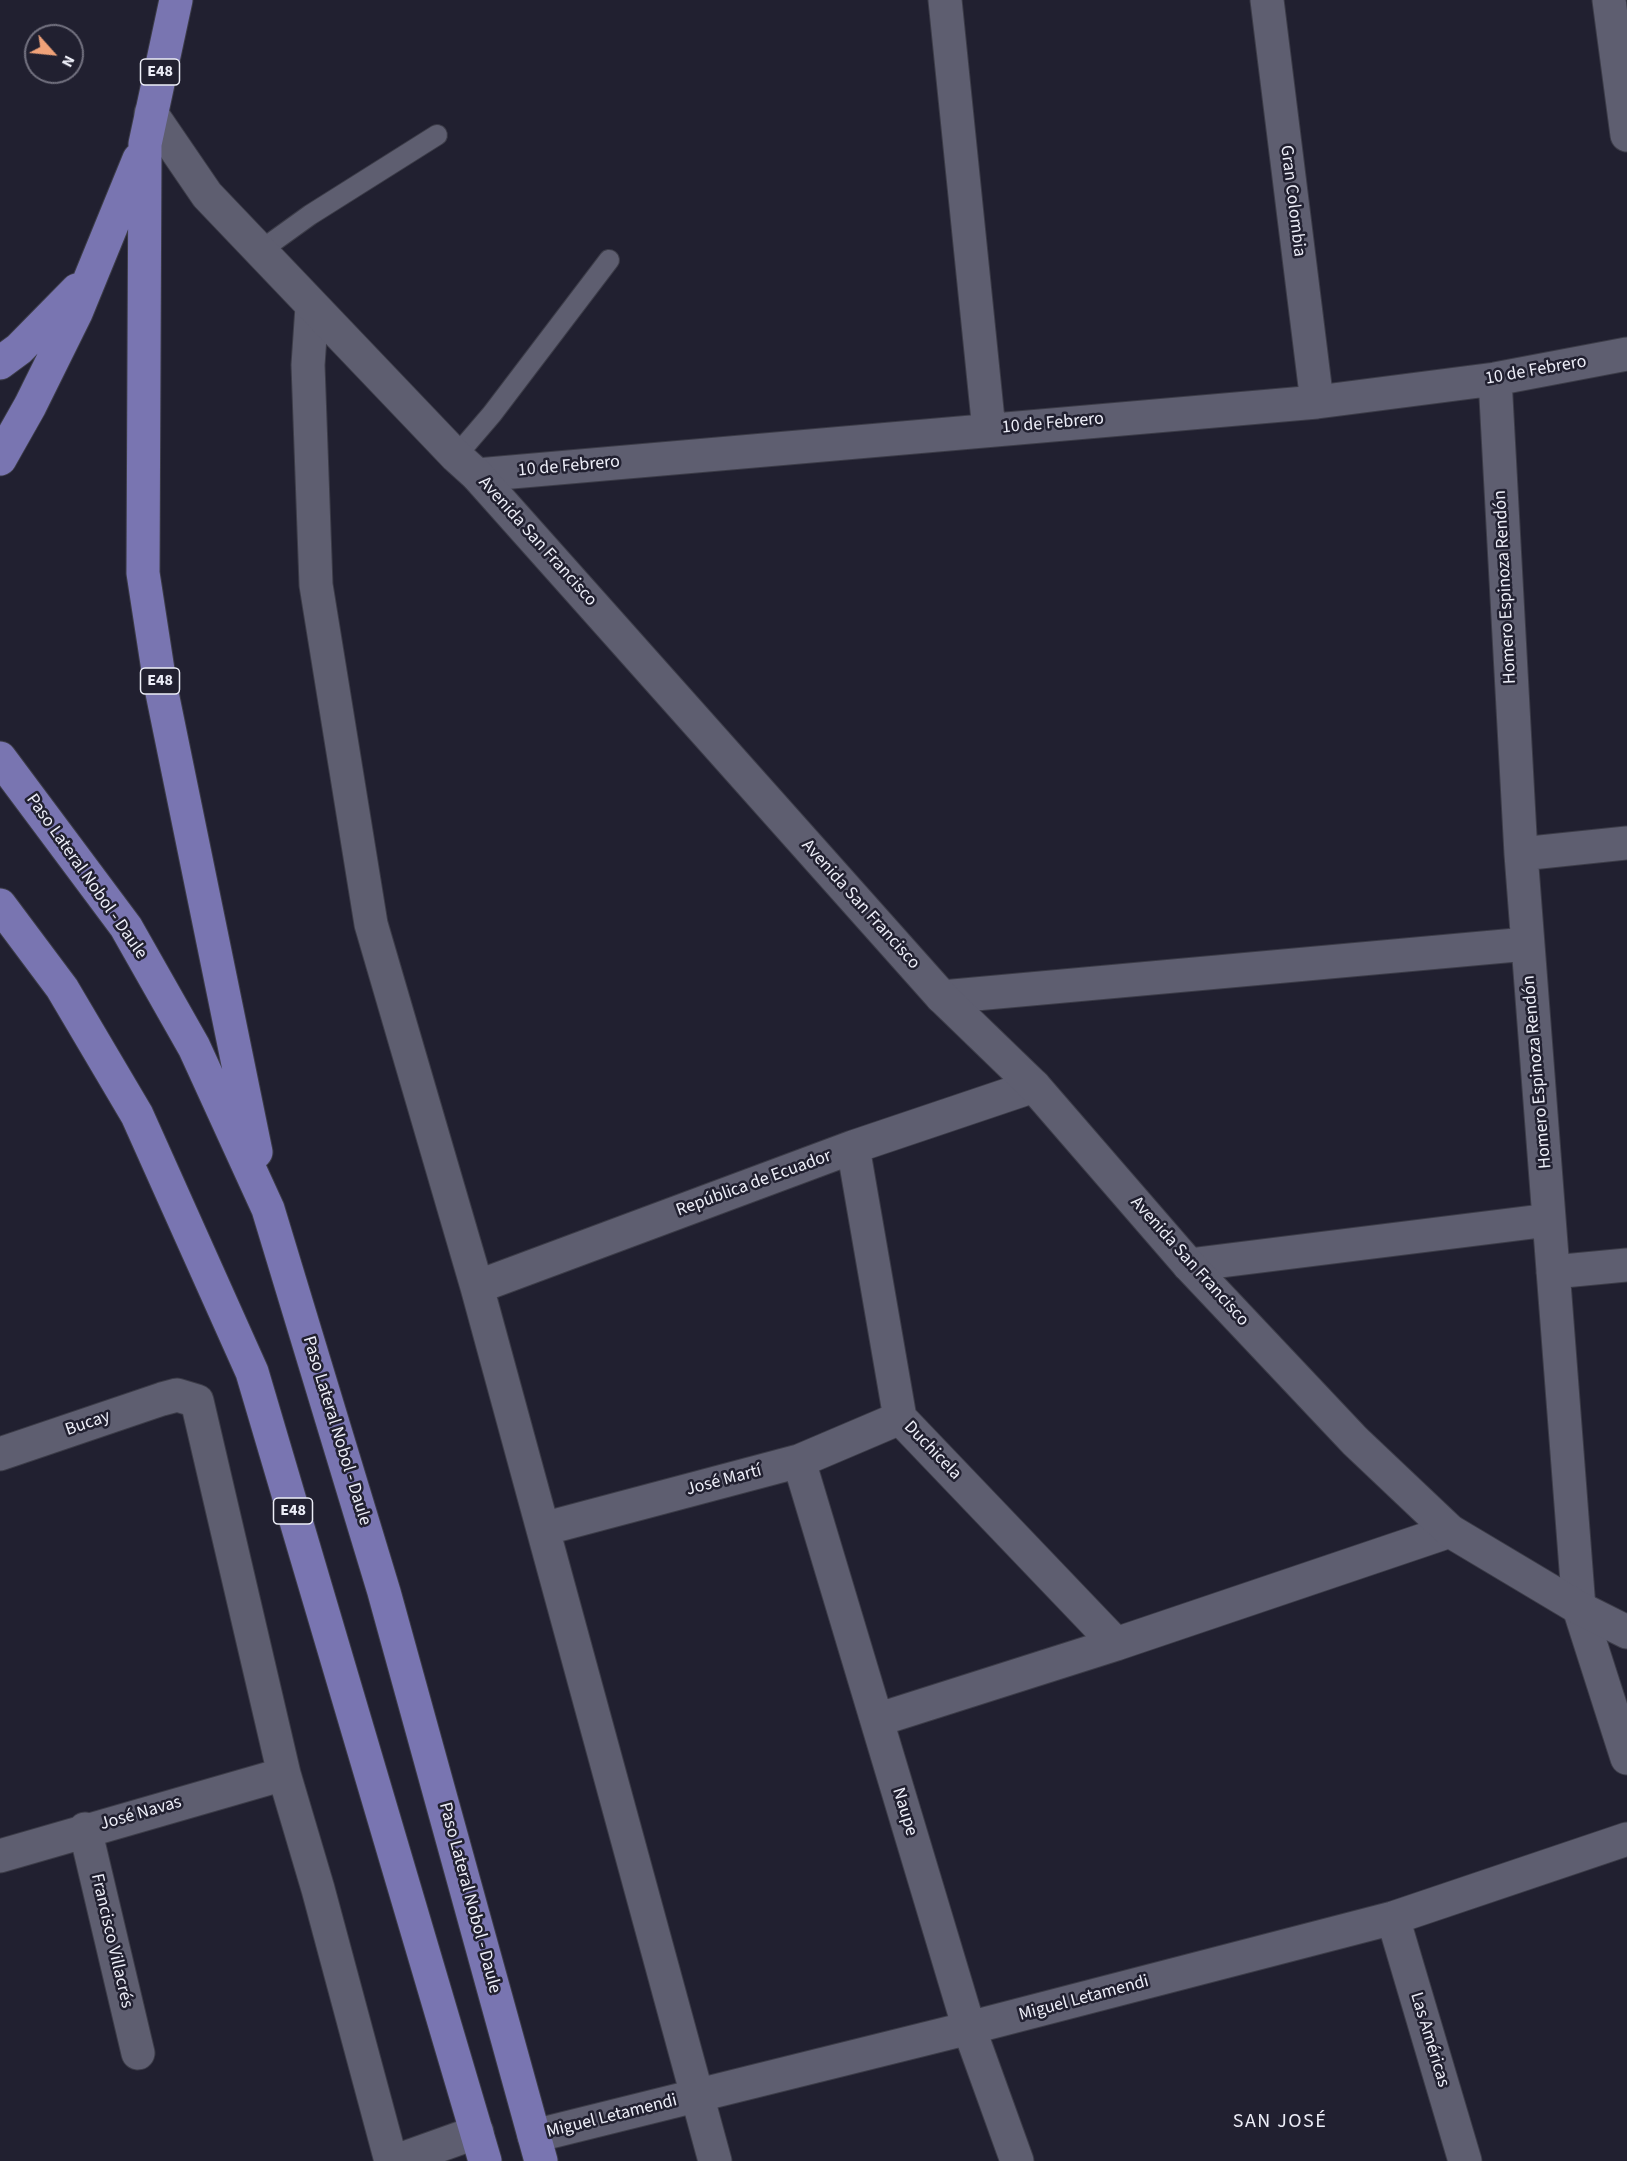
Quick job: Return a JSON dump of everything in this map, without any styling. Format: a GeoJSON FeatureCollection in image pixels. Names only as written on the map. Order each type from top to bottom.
{"type":"FeatureCollection","features":[{"type":"Feature","properties":{"kind":"main road","name":"E48"},"geometry":{"type":"LineString","coordinates":[[0,459],[41,386],[76,313],[148,128],[176,0]]}},
{"type":"Feature","properties":{"kind":"main road","name":"E48"},"geometry":{"type":"LineString","coordinates":[[148,128],[143,573],[160,683],[268,1209]]}},
{"type":"Feature","properties":{"kind":"main road"},"geometry":{"type":"LineString","coordinates":[[0,363],[19,349],[91,276]]}},
{"type":"Feature","properties":{"kind":"main road","name":"Paso Lateral Nobol - Daule"},"geometry":{"type":"LineString","coordinates":[[0,758],[126,927],[194,1047],[268,1209],[384,1592],[538,2149]]}},
{"type":"Feature","properties":{"kind":"main road","name":"E48"},"geometry":{"type":"LineString","coordinates":[[0,905],[62,988],[137,1115],[252,1372],[481,2146]]}},
{"type":"Feature","properties":{"kind":"street"},"geometry":{"type":"LineString","coordinates":[[945,0],[989,430]]}},
{"type":"Feature","properties":{"kind":"street","name":"Gran Colombia"},"geometry":{"type":"LineString","coordinates":[[1267,0],[1317,402]]}},
{"type":"Feature","properties":{"kind":"street"},"geometry":{"type":"LineString","coordinates":[[1609,0],[1627,135]]}},
{"type":"Feature","properties":{"kind":"street","name":"Avenida San Francisco"},"geometry":{"type":"LineString","coordinates":[[148,128],[312,307],[467,465],[942,997],[1034,1086],[1189,1265],[1355,1441],[1450,1532],[1579,1608],[1627,1632]]}},
{"type":"Feature","properties":{"kind":"street"},"geometry":{"type":"LineString","coordinates":[[312,307],[308,365],[316,585],[371,924],[477,1287],[716,2161]]}},
{"type":"Feature","properties":{"kind":"street","name":"10 de Febrero"},"geometry":{"type":"LineString","coordinates":[[467,465],[989,430],[1317,402],[1495,379],[1627,354]]}},
{"type":"Feature","properties":{"kind":"street","name":"Homero Espinoza Rendón"},"geometry":{"type":"LineString","coordinates":[[1495,379],[1527,944],[1579,1608],[1627,1758]]}},
{"type":"Feature","properties":{"kind":"street"},"geometry":{"type":"LineString","coordinates":[[1521,854],[1627,843]]}},
{"type":"Feature","properties":{"kind":"street"},"geometry":{"type":"LineString","coordinates":[[942,997],[1527,944]]}},
{"type":"Feature","properties":{"kind":"street","name":"República de Ecuador"},"geometry":{"type":"LineString","coordinates":[[477,1287],[853,1147],[1034,1086]]}},
{"type":"Feature","properties":{"kind":"street","name":"Duchicela"},"geometry":{"type":"LineString","coordinates":[[853,1147],[900,1418],[1125,1642]]}},
{"type":"Feature","properties":{"kind":"street"},"geometry":{"type":"LineString","coordinates":[[1189,1265],[1550,1220]]}},
{"type":"Feature","properties":{"kind":"street"},"geometry":{"type":"LineString","coordinates":[[1553,1272],[1627,1265]]}},
{"type":"Feature","properties":{"kind":"street","name":"Bucay"},"geometry":{"type":"LineString","coordinates":[[0,1454],[177,1395],[197,1401],[284,1774]]}},
{"type":"Feature","properties":{"kind":"street","name":"José Martí"},"geometry":{"type":"LineString","coordinates":[[543,1529],[799,1461],[900,1418]]}},
{"type":"Feature","properties":{"kind":"street","name":"Naupe"},"geometry":{"type":"LineString","coordinates":[[799,1461],[969,2028],[1017,2161]]}},
{"type":"Feature","properties":{"kind":"street"},"geometry":{"type":"LineString","coordinates":[[877,1720],[1125,1642],[1450,1532]]}},
{"type":"Feature","properties":{"kind":"street"},"geometry":{"type":"LineString","coordinates":[[284,1774],[318,1889],[391,2161]]}},
{"type":"Feature","properties":{"kind":"street","name":"José Navas"},"geometry":{"type":"LineString","coordinates":[[0,1856],[284,1774]]}},
{"type":"Feature","properties":{"kind":"street","name":"Francisco Villacrés"},"geometry":{"type":"LineString","coordinates":[[85,1830],[138,2053]]}},
{"type":"Feature","properties":{"kind":"street","name":"Miguel Letamendi"},"geometry":{"type":"LineString","coordinates":[[538,2149],[698,2095],[969,2028],[1393,1918],[1627,1839]]}},
{"type":"Feature","properties":{"kind":"street","name":"Las Américas"},"geometry":{"type":"LineString","coordinates":[[1393,1918],[1465,2161]]}},
{"type":"Feature","properties":{"kind":"street"},"geometry":{"type":"LineString","coordinates":[[396,2161],[481,2146]]}},
{"type":"Feature","properties":{"kind":"lane"},"geometry":{"type":"LineString","coordinates":[[260,251],[310,215],[436,135]]}},
{"type":"Feature","properties":{"kind":"lane"},"geometry":{"type":"LineString","coordinates":[[467,465],[492,414],[609,260]]}},
{"type":"Feature","properties":{"kind":"district","name":"SAN JOSÉ"},"geometry":{"type":"Point","coordinates":[1280,2123]}}]}
